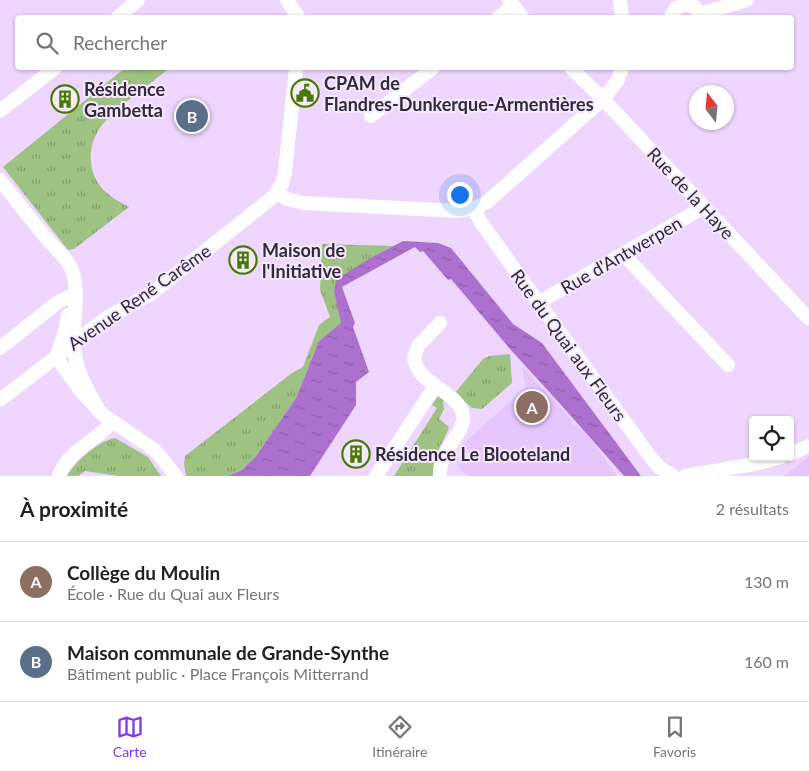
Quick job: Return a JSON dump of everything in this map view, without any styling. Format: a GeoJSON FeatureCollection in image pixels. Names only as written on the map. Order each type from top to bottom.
{"type":"FeatureCollection","features":[{"type":"Feature","properties":{"kind":"street"},"geometry":{"type":"LineString","coordinates":[[120,15],[138,0]]}},
{"type":"Feature","properties":{"kind":"street"},"geometry":{"type":"LineString","coordinates":[[287,0],[297,15]]}},
{"type":"Feature","properties":{"kind":"street"},"geometry":{"type":"LineString","coordinates":[[620,0],[622,15]]}},
{"type":"Feature","properties":{"kind":"street"},"geometry":{"type":"LineString","coordinates":[[704,15],[747,0]]}},
{"type":"Feature","properties":{"kind":"street"},"geometry":{"type":"LineString","coordinates":[[501,15],[511,3],[521,15]]}},
{"type":"Feature","properties":{"kind":"street"},"geometry":{"type":"LineString","coordinates":[[671,15],[674,9],[683,4],[693,6],[700,15]]}},
{"type":"Feature","properties":{"kind":"street"},"geometry":{"type":"LineString","coordinates":[[0,112],[52,70]]}},
{"type":"Feature","properties":{"kind":"street"},"geometry":{"type":"LineString","coordinates":[[371,116],[431,70]]}},
{"type":"Feature","properties":{"kind":"street","name":"Rue de la Haye"},"geometry":{"type":"LineString","coordinates":[[573,70],[809,319]]}},
{"type":"Feature","properties":{"kind":"street"},"geometry":{"type":"LineString","coordinates":[[296,72],[285,172],[277,193],[288,199],[304,203],[458,211],[474,208],[494,196],[602,99],[618,80],[621,70]]}},
{"type":"Feature","properties":{"kind":"street"},"geometry":{"type":"LineString","coordinates":[[0,180],[49,242],[70,264],[74,278],[72,295],[66,327],[56,357],[80,390],[98,409],[112,422],[151,447],[172,472]]}},
{"type":"Feature","properties":{"kind":"street","name":"Avenue René Carême"},"geometry":{"type":"LineString","coordinates":[[0,400],[109,317],[152,293],[277,193]]}},
{"type":"Feature","properties":{"kind":"street","name":"Rue d'Antwerpen"},"geometry":{"type":"LineString","coordinates":[[538,302],[704,207]]}},
{"type":"Feature","properties":{"kind":"street","name":"Rue du Quai aux Fleurs"},"geometry":{"type":"LineString","coordinates":[[474,208],[480,221],[651,458],[660,468],[677,476]]}},
{"type":"Feature","properties":{"kind":"street"},"geometry":{"type":"LineString","coordinates":[[623,254],[728,365]]}},
{"type":"Feature","properties":{"kind":"street"},"geometry":{"type":"LineString","coordinates":[[72,295],[74,343],[78,371],[98,409]]}},
{"type":"Feature","properties":{"kind":"street"},"geometry":{"type":"LineString","coordinates":[[0,348],[58,302],[72,295]]}},
{"type":"Feature","properties":{"kind":"street"},"geometry":{"type":"LineString","coordinates":[[440,323],[418,346],[414,354],[414,362],[420,374],[458,405],[462,414],[461,426],[442,460],[440,476]]}},
{"type":"Feature","properties":{"kind":"street"},"geometry":{"type":"LineString","coordinates":[[376,476],[435,386]]}},
{"type":"Feature","properties":{"kind":"street"},"geometry":{"type":"LineString","coordinates":[[59,476],[69,459],[112,422]]}},
{"type":"Feature","properties":{"kind":"street"},"geometry":{"type":"LineString","coordinates":[[794,452],[809,446]]}},
{"type":"Feature","properties":{"kind":"street"},"geometry":{"type":"LineString","coordinates":[[677,476],[766,461]]}},
{"type":"Feature","properties":{"kind":"shaded area"},"geometry":{"type":"Polygon","coordinates":[[[522,366],[572,421],[574,427],[577,425],[590,439],[617,476],[467,476],[457,465],[469,454],[462,445],[526,387],[522,366]]]}},
{"type":"Feature","properties":{"kind":"shaded area"},"geometry":{"type":"Polygon","coordinates":[[[809,456],[809,476],[784,476],[809,456]]]}},
{"type":"Feature","properties":{"kind":"green space"},"geometry":{"type":"Polygon","coordinates":[[[123,70],[167,70],[109,117],[97,132],[91,152],[91,163],[96,179],[109,195],[129,207],[74,249],[68,250],[3,167],[123,70]]]}},
{"type":"Feature","properties":{"kind":"green space"},"geometry":{"type":"Polygon","coordinates":[[[322,244],[393,246],[372,257],[334,291],[342,323],[319,341],[296,398],[256,456],[242,470],[228,476],[186,476],[185,456],[292,373],[303,367],[319,325],[330,317],[320,290],[322,244]]]}},
{"type":"Feature","properties":{"kind":"green space"},"geometry":{"type":"Polygon","coordinates":[[[510,354],[512,383],[482,409],[472,408],[455,393],[483,359],[489,356],[510,354]]]}},
{"type":"Feature","properties":{"kind":"green space"},"geometry":{"type":"Polygon","coordinates":[[[439,395],[445,399],[443,401],[444,409],[439,419],[449,427],[434,462],[434,476],[394,476],[437,408],[432,405],[439,395]]]}},
{"type":"Feature","properties":{"kind":"green space"},"geometry":{"type":"Polygon","coordinates":[[[115,438],[148,457],[161,476],[118,476],[85,471],[78,476],[67,476],[76,464],[95,447],[115,438]]]}},
{"type":"Feature","properties":{"kind":"water"},"geometry":{"type":"Polygon","coordinates":[[[403,241],[438,243],[451,248],[513,324],[542,343],[641,476],[624,476],[510,349],[451,279],[448,280],[423,251],[420,252],[415,247],[342,287],[355,323],[353,327],[369,372],[356,382],[356,405],[310,476],[228,476],[242,470],[256,456],[296,398],[319,341],[341,323],[334,291],[337,279],[372,257],[403,241]]]}},
{"type":"Feature","properties":{"kind":"place","name":"CPAM de Flandres-Dunkerque-Armentières"},"geometry":{"type":"Point","coordinates":[305,93]}},
{"type":"Feature","properties":{"kind":"place","name":"Résidence Gambetta"},"geometry":{"type":"Point","coordinates":[65,99]}},
{"type":"Feature","properties":{"kind":"place","name":"Maison communale de Grande-Synthe"},"geometry":{"type":"Point","coordinates":[192,116]}},
{"type":"Feature","properties":{"kind":"place","name":"Maison de l'Initiative"},"geometry":{"type":"Point","coordinates":[243,260]}},
{"type":"Feature","properties":{"kind":"place","name":"Collège du Moulin"},"geometry":{"type":"Point","coordinates":[532,407]}},
{"type":"Feature","properties":{"kind":"place","name":"Résidence Le Blooteland"},"geometry":{"type":"Point","coordinates":[356,454]}}]}
